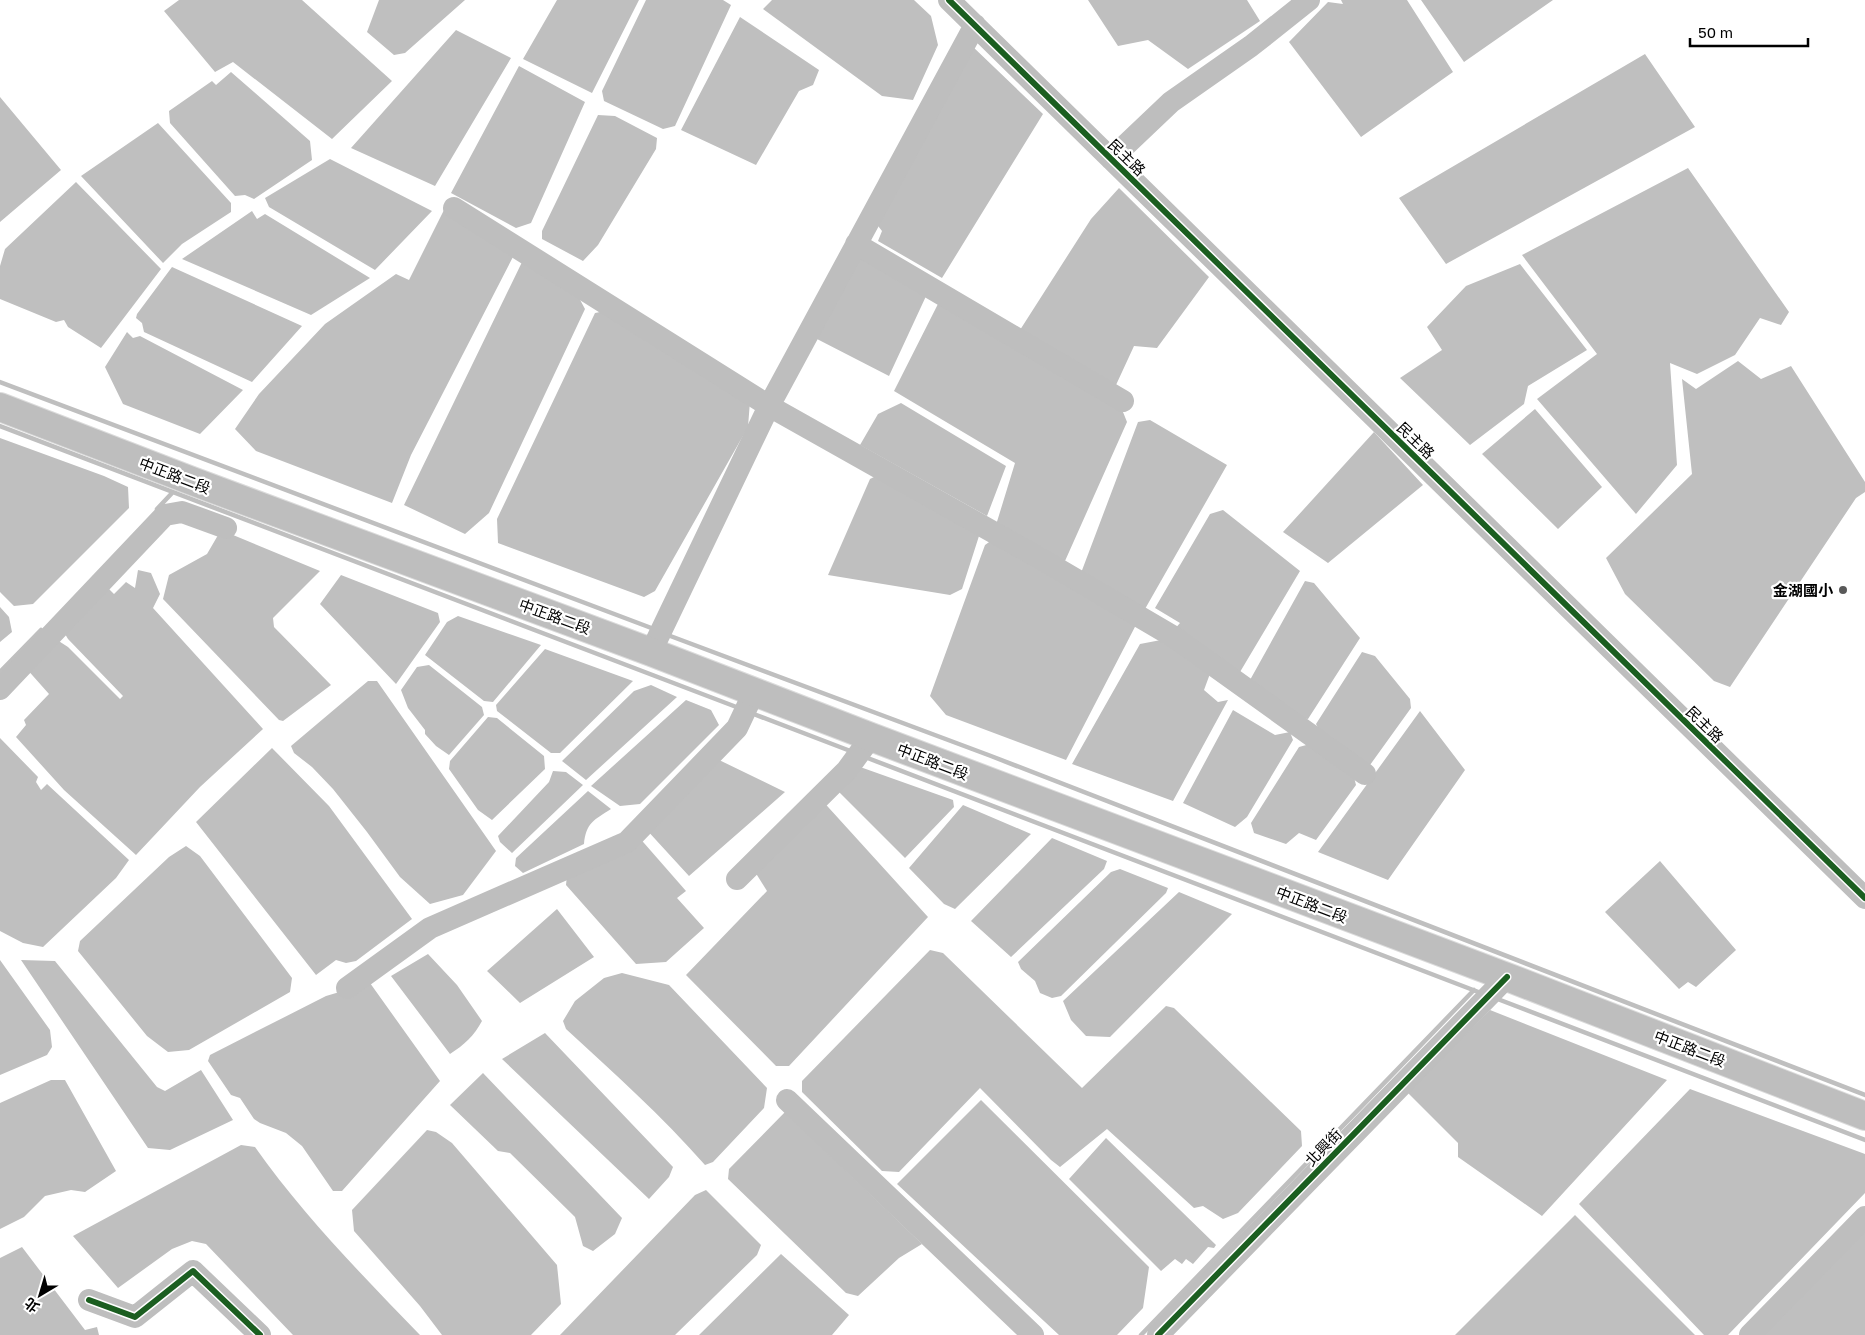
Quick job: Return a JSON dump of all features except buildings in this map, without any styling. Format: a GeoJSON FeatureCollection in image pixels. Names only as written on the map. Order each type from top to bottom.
{"type":"FeatureCollection","features":[{"type":"Feature","properties":{"kind":"main road","name":"中正路二段"},"geometry":{"type":"LineString","coordinates":[[0,408],[1507,977],[1865,1116]]}},
{"type":"Feature","properties":{"kind":"street","name":"民主路"},"geometry":{"type":"LineString","coordinates":[[949,0],[1865,898]]}},
{"type":"Feature","properties":{"kind":"street"},"geometry":{"type":"LineString","coordinates":[[1111,159],[1172,102],[1251,46],[1309,0]]}},
{"type":"Feature","properties":{"kind":"street"},"geometry":{"type":"LineString","coordinates":[[650,652],[769,406],[975,25]]}},
{"type":"Feature","properties":{"kind":"street"},"geometry":{"type":"LineString","coordinates":[[454,208],[769,406],[1041,559],[1174,637],[1365,774]]}},
{"type":"Feature","properties":{"kind":"street"},"geometry":{"type":"LineString","coordinates":[[856,244],[1123,401]]}},
{"type":"Feature","properties":{"kind":"street"},"geometry":{"type":"LineString","coordinates":[[182,512],[192,481]]}},
{"type":"Feature","properties":{"kind":"street"},"geometry":{"type":"LineString","coordinates":[[0,689],[165,515],[182,512],[226,528]]}},
{"type":"Feature","properties":{"kind":"street"},"geometry":{"type":"LineString","coordinates":[[347,988],[430,928],[627,842],[737,728],[754,692]]}},
{"type":"Feature","properties":{"kind":"street"},"geometry":{"type":"LineString","coordinates":[[737,878],[846,770],[871,737]]}},
{"type":"Feature","properties":{"kind":"street","name":"北興街"},"geometry":{"type":"LineString","coordinates":[[1158,1335],[1507,977]]}},
{"type":"Feature","properties":{"kind":"street"},"geometry":{"type":"LineString","coordinates":[[787,1100],[1032,1335]]}},
{"type":"Feature","properties":{"kind":"street"},"geometry":{"type":"LineString","coordinates":[[1750,1335],[1865,1216]]}},
{"type":"Feature","properties":{"kind":"street"},"geometry":{"type":"LineString","coordinates":[[89,1300],[135,1317],[194,1271],[260,1335]]}},
{"type":"Feature","properties":{"kind":"shaded area"},"geometry":{"type":"Polygon","coordinates":[[[179,0],[302,0],[392,81],[332,139],[233,62],[215,72],[164,11],[179,0]]]}},
{"type":"Feature","properties":{"kind":"shaded area"},"geometry":{"type":"Polygon","coordinates":[[[379,0],[465,0],[405,53],[394,55],[367,32],[379,0]]]}},
{"type":"Feature","properties":{"kind":"shaded area"},"geometry":{"type":"Polygon","coordinates":[[[557,0],[639,0],[592,93],[523,59],[557,0]]]}},
{"type":"Feature","properties":{"kind":"shaded area"},"geometry":{"type":"Polygon","coordinates":[[[646,0],[723,0],[731,5],[675,126],[663,129],[604,101],[602,91],[646,0]]]}},
{"type":"Feature","properties":{"kind":"shaded area"},"geometry":{"type":"Polygon","coordinates":[[[772,0],[914,0],[931,16],[938,45],[913,100],[882,96],[763,9],[772,0]]]}},
{"type":"Feature","properties":{"kind":"shaded area"},"geometry":{"type":"Polygon","coordinates":[[[1088,0],[1247,0],[1260,21],[1188,69],[1148,40],[1118,46],[1088,0]]]}},
{"type":"Feature","properties":{"kind":"shaded area"},"geometry":{"type":"Polygon","coordinates":[[[1341,0],[1407,0],[1453,72],[1361,137],[1289,42],[1328,2],[1343,4],[1341,0]]]}},
{"type":"Feature","properties":{"kind":"shaded area"},"geometry":{"type":"Polygon","coordinates":[[[1421,0],[1553,0],[1464,62],[1421,0]]]}},
{"type":"Feature","properties":{"kind":"shaded area"},"geometry":{"type":"Polygon","coordinates":[[[740,17],[819,70],[813,85],[799,91],[756,165],[681,130],[740,17]]]}},
{"type":"Feature","properties":{"kind":"shaded area"},"geometry":{"type":"Polygon","coordinates":[[[456,30],[511,58],[435,186],[351,148],[456,30]]]}},
{"type":"Feature","properties":{"kind":"shaded area"},"geometry":{"type":"Polygon","coordinates":[[[971,45],[1043,114],[942,278],[878,241],[882,231],[875,222],[971,45]]]}},
{"type":"Feature","properties":{"kind":"shaded area"},"geometry":{"type":"Polygon","coordinates":[[[1645,54],[1695,127],[1446,264],[1399,198],[1645,54]]]}},
{"type":"Feature","properties":{"kind":"shaded area"},"geometry":{"type":"Polygon","coordinates":[[[519,66],[585,102],[531,223],[516,228],[451,193],[519,66]]]}},
{"type":"Feature","properties":{"kind":"shaded area"},"geometry":{"type":"Polygon","coordinates":[[[231,72],[310,141],[312,160],[254,199],[245,195],[235,196],[170,123],[169,111],[212,81],[216,85],[231,72]]]}},
{"type":"Feature","properties":{"kind":"shaded area"},"geometry":{"type":"Polygon","coordinates":[[[0,97],[61,170],[0,222],[0,97]]]}},
{"type":"Feature","properties":{"kind":"shaded area"},"geometry":{"type":"Polygon","coordinates":[[[598,115],[615,116],[657,138],[656,149],[598,245],[583,261],[542,239],[542,231],[598,115]]]}},
{"type":"Feature","properties":{"kind":"shaded area"},"geometry":{"type":"Polygon","coordinates":[[[158,123],[231,203],[231,212],[182,244],[163,263],[81,176],[158,123]]]}},
{"type":"Feature","properties":{"kind":"shaded area"},"geometry":{"type":"Polygon","coordinates":[[[330,159],[432,211],[375,270],[269,207],[265,198],[330,159]]]}},
{"type":"Feature","properties":{"kind":"shaded area"},"geometry":{"type":"Polygon","coordinates":[[[1688,168],[1789,312],[1781,325],[1760,318],[1735,355],[1697,374],[1670,363],[1677,465],[1636,514],[1537,399],[1597,354],[1522,255],[1688,168]]]}},
{"type":"Feature","properties":{"kind":"shaded area"},"geometry":{"type":"Polygon","coordinates":[[[76,182],[161,269],[101,348],[68,327],[64,320],[56,322],[0,299],[0,266],[5,249],[76,182]]]}},
{"type":"Feature","properties":{"kind":"shaded area"},"geometry":{"type":"Polygon","coordinates":[[[1119,188],[1209,277],[1157,348],[1134,346],[1116,385],[1020,330],[1091,219],[1119,188]]]}},
{"type":"Feature","properties":{"kind":"shaded area"},"geometry":{"type":"Polygon","coordinates":[[[444,210],[515,253],[411,455],[392,503],[256,451],[235,429],[259,394],[325,324],[396,274],[409,280],[444,210]]]}},
{"type":"Feature","properties":{"kind":"shaded area"},"geometry":{"type":"Polygon","coordinates":[[[252,211],[257,219],[265,214],[370,278],[311,315],[182,259],[252,211]]]}},
{"type":"Feature","properties":{"kind":"shaded area"},"geometry":{"type":"Polygon","coordinates":[[[858,251],[927,294],[889,376],[817,339],[858,251]]]}},
{"type":"Feature","properties":{"kind":"shaded area"},"geometry":{"type":"Polygon","coordinates":[[[523,260],[578,296],[585,309],[489,513],[465,534],[404,505],[523,260]]]}},
{"type":"Feature","properties":{"kind":"shaded area"},"geometry":{"type":"Polygon","coordinates":[[[1520,264],[1587,350],[1528,386],[1524,404],[1470,445],[1400,378],[1442,350],[1427,327],[1466,286],[1520,264]]]}},
{"type":"Feature","properties":{"kind":"shaded area"},"geometry":{"type":"Polygon","coordinates":[[[172,267],[302,326],[252,382],[144,332],[142,323],[136,318],[137,314],[172,267]]]}},
{"type":"Feature","properties":{"kind":"shaded area"},"geometry":{"type":"Polygon","coordinates":[[[941,298],[1119,402],[1127,422],[1065,561],[996,525],[1015,463],[894,391],[941,298]]]}},
{"type":"Feature","properties":{"kind":"shaded area"},"geometry":{"type":"Polygon","coordinates":[[[610,310],[750,401],[748,427],[655,591],[644,597],[498,543],[497,519],[595,313],[610,310]]]}},
{"type":"Feature","properties":{"kind":"shaded area"},"geometry":{"type":"Polygon","coordinates":[[[127,332],[133,338],[140,336],[243,390],[200,434],[123,404],[105,367],[127,332]]]}},
{"type":"Feature","properties":{"kind":"shaded area"},"geometry":{"type":"Polygon","coordinates":[[[1738,361],[1761,379],[1791,366],[1865,482],[1865,492],[1856,498],[1730,687],[1714,681],[1625,594],[1606,558],[1692,474],[1682,379],[1696,389],[1738,361]]]}},
{"type":"Feature","properties":{"kind":"shaded area"},"geometry":{"type":"Polygon","coordinates":[[[901,403],[1006,466],[987,516],[860,445],[878,414],[901,403]]]}},
{"type":"Feature","properties":{"kind":"shaded area"},"geometry":{"type":"Polygon","coordinates":[[[1535,409],[1602,487],[1558,529],[1482,454],[1535,409]]]}},
{"type":"Feature","properties":{"kind":"shaded area"},"geometry":{"type":"Polygon","coordinates":[[[1150,420],[1227,465],[1145,609],[1081,573],[1138,422],[1150,420]]]}},
{"type":"Feature","properties":{"kind":"shaded area"},"geometry":{"type":"Polygon","coordinates":[[[1374,432],[1423,485],[1328,563],[1283,532],[1374,432]]]}},
{"type":"Feature","properties":{"kind":"shaded area"},"geometry":{"type":"Polygon","coordinates":[[[0,438],[104,476],[128,487],[129,508],[33,604],[14,606],[0,592],[0,438]]]}},
{"type":"Feature","properties":{"kind":"shaded area"},"geometry":{"type":"Polygon","coordinates":[[[878,475],[979,536],[962,589],[950,595],[828,575],[870,479],[878,475]]]}},
{"type":"Feature","properties":{"kind":"shaded area"},"geometry":{"type":"Polygon","coordinates":[[[1223,510],[1300,571],[1240,672],[1173,631],[1180,623],[1155,608],[1210,514],[1223,510]]]}},
{"type":"Feature","properties":{"kind":"shaded area"},"geometry":{"type":"Polygon","coordinates":[[[221,530],[320,571],[273,618],[274,627],[331,685],[283,721],[279,720],[163,599],[169,575],[207,554],[221,530]]]}},
{"type":"Feature","properties":{"kind":"shaded area"},"geometry":{"type":"Polygon","coordinates":[[[992,540],[1138,621],[1066,760],[946,715],[930,696],[985,545],[992,540]]]}},
{"type":"Feature","properties":{"kind":"shaded area"},"geometry":{"type":"Polygon","coordinates":[[[138,570],[151,573],[160,594],[153,608],[263,729],[200,787],[136,855],[64,790],[16,737],[26,725],[24,720],[49,694],[25,667],[54,638],[68,647],[120,699],[123,696],[68,639],[62,629],[105,585],[114,594],[126,582],[135,588],[138,570]]]}},
{"type":"Feature","properties":{"kind":"shaded area"},"geometry":{"type":"Polygon","coordinates":[[[341,575],[438,613],[440,622],[396,684],[320,604],[341,575]]]}},
{"type":"Feature","properties":{"kind":"shaded area"},"geometry":{"type":"Polygon","coordinates":[[[1305,581],[1314,583],[1360,638],[1308,719],[1299,718],[1250,680],[1305,581]]]}},
{"type":"Feature","properties":{"kind":"shaded area"},"geometry":{"type":"Polygon","coordinates":[[[0,607],[9,617],[12,632],[0,642],[0,607]]]}},
{"type":"Feature","properties":{"kind":"shaded area"},"geometry":{"type":"Polygon","coordinates":[[[458,616],[541,645],[493,702],[484,701],[425,655],[447,622],[458,616]]]}},
{"type":"Feature","properties":{"kind":"shaded area"},"geometry":{"type":"Polygon","coordinates":[[[1161,640],[1211,671],[1204,690],[1218,702],[1228,700],[1173,801],[1072,764],[1140,644],[1161,640]]]}},
{"type":"Feature","properties":{"kind":"shaded area"},"geometry":{"type":"Polygon","coordinates":[[[545,649],[633,681],[560,753],[551,753],[497,711],[496,705],[545,649]]]}},
{"type":"Feature","properties":{"kind":"shaded area"},"geometry":{"type":"Polygon","coordinates":[[[1362,652],[1375,656],[1410,699],[1411,708],[1370,765],[1321,734],[1316,724],[1362,652]]]}},
{"type":"Feature","properties":{"kind":"shaded area"},"geometry":{"type":"Polygon","coordinates":[[[429,665],[482,707],[484,715],[449,755],[436,746],[425,734],[425,730],[408,708],[401,690],[417,667],[429,665]]]}},
{"type":"Feature","properties":{"kind":"shaded area"},"geometry":{"type":"Polygon","coordinates":[[[368,681],[377,681],[496,851],[463,895],[430,904],[400,877],[333,789],[312,767],[294,753],[291,746],[368,681]]]}},
{"type":"Feature","properties":{"kind":"shaded area"},"geometry":{"type":"Polygon","coordinates":[[[651,685],[677,697],[586,780],[562,761],[634,691],[651,685]]]}},
{"type":"Feature","properties":{"kind":"shaded area"},"geometry":{"type":"Polygon","coordinates":[[[686,700],[711,710],[719,725],[640,804],[620,806],[591,786],[686,700]]]}},
{"type":"Feature","properties":{"kind":"shaded area"},"geometry":{"type":"Polygon","coordinates":[[[1233,710],[1275,735],[1290,732],[1293,740],[1247,817],[1235,827],[1183,803],[1233,710]]]}},
{"type":"Feature","properties":{"kind":"shaded area"},"geometry":{"type":"Polygon","coordinates":[[[1420,711],[1465,770],[1388,880],[1318,852],[1420,711]]]}},
{"type":"Feature","properties":{"kind":"shaded area"},"geometry":{"type":"Polygon","coordinates":[[[488,717],[497,718],[544,756],[545,769],[492,820],[478,810],[449,769],[450,761],[488,717]]]}},
{"type":"Feature","properties":{"kind":"shaded area"},"geometry":{"type":"Polygon","coordinates":[[[0,738],[38,777],[36,782],[41,790],[47,784],[129,860],[116,878],[43,947],[23,943],[0,931],[0,738]]]}},
{"type":"Feature","properties":{"kind":"shaded area"},"geometry":{"type":"Polygon","coordinates":[[[1310,744],[1354,777],[1356,785],[1316,840],[1299,833],[1286,844],[1254,833],[1251,823],[1299,747],[1310,744]]]}},
{"type":"Feature","properties":{"kind":"shaded area"},"geometry":{"type":"Polygon","coordinates":[[[272,748],[329,806],[412,919],[356,961],[346,963],[336,960],[316,975],[196,822],[272,748]]]}},
{"type":"Feature","properties":{"kind":"shaded area"},"geometry":{"type":"Polygon","coordinates":[[[715,758],[785,792],[689,876],[645,828],[715,758]]]}},
{"type":"Feature","properties":{"kind":"shaded area"},"geometry":{"type":"Polygon","coordinates":[[[857,768],[863,768],[953,800],[954,807],[905,858],[835,788],[857,768]]]}},
{"type":"Feature","properties":{"kind":"shaded area"},"geometry":{"type":"Polygon","coordinates":[[[553,771],[566,772],[583,785],[512,853],[500,842],[498,836],[549,782],[553,771]]]}},
{"type":"Feature","properties":{"kind":"shaded area"},"geometry":{"type":"Polygon","coordinates":[[[588,791],[611,809],[592,823],[587,831],[584,844],[523,873],[515,866],[516,858],[588,791]]]}},
{"type":"Feature","properties":{"kind":"shaded area"},"geometry":{"type":"Polygon","coordinates":[[[819,797],[928,917],[789,1066],[776,1066],[686,975],[767,891],[747,859],[819,797]]]}},
{"type":"Feature","properties":{"kind":"shaded area"},"geometry":{"type":"Polygon","coordinates":[[[963,805],[1031,834],[955,909],[944,904],[909,868],[963,805]]]}},
{"type":"Feature","properties":{"kind":"shaded area"},"geometry":{"type":"Polygon","coordinates":[[[637,835],[686,891],[677,898],[704,928],[666,962],[636,964],[566,885],[567,875],[637,835]]]}},
{"type":"Feature","properties":{"kind":"shaded area"},"geometry":{"type":"Polygon","coordinates":[[[1052,838],[1107,861],[1104,869],[1011,957],[971,921],[1052,838]]]}},
{"type":"Feature","properties":{"kind":"shaded area"},"geometry":{"type":"Polygon","coordinates":[[[186,846],[200,856],[292,978],[290,992],[189,1050],[168,1052],[147,1036],[78,951],[80,941],[169,857],[186,846]]]}},
{"type":"Feature","properties":{"kind":"shaded area"},"geometry":{"type":"Polygon","coordinates":[[[1660,861],[1736,950],[1696,987],[1688,982],[1679,989],[1605,912],[1660,861]]]}},
{"type":"Feature","properties":{"kind":"shaded area"},"geometry":{"type":"Polygon","coordinates":[[[1120,869],[1168,888],[1166,893],[1061,996],[1052,998],[1040,993],[1035,981],[1021,969],[1018,962],[1111,872],[1120,869]]]}},
{"type":"Feature","properties":{"kind":"shaded area"},"geometry":{"type":"Polygon","coordinates":[[[1179,892],[1232,914],[1110,1037],[1086,1036],[1071,1020],[1063,1001],[1179,892]]]}},
{"type":"Feature","properties":{"kind":"shaded area"},"geometry":{"type":"Polygon","coordinates":[[[557,909],[594,957],[520,1003],[487,971],[557,909]]]}},
{"type":"Feature","properties":{"kind":"shaded area"},"geometry":{"type":"Polygon","coordinates":[[[930,950],[943,953],[1082,1088],[1166,1006],[1174,1008],[1301,1131],[1302,1146],[1238,1213],[1223,1219],[1203,1206],[1194,1208],[1107,1129],[1060,1167],[980,1088],[899,1172],[882,1171],[802,1092],[802,1081],[930,950]]]}},
{"type":"Feature","properties":{"kind":"shaded area"},"geometry":{"type":"Polygon","coordinates":[[[428,954],[457,985],[482,1021],[468,1040],[450,1054],[391,976],[428,954]]]}},
{"type":"Feature","properties":{"kind":"shaded area"},"geometry":{"type":"Polygon","coordinates":[[[0,960],[50,1030],[52,1047],[47,1055],[0,1075],[0,960]]]}},
{"type":"Feature","properties":{"kind":"shaded area"},"geometry":{"type":"Polygon","coordinates":[[[21,960],[55,961],[157,1087],[165,1091],[201,1070],[233,1120],[170,1150],[148,1148],[21,960]]]}},
{"type":"Feature","properties":{"kind":"shaded area"},"geometry":{"type":"Polygon","coordinates":[[[622,973],[669,985],[767,1088],[764,1108],[713,1162],[705,1165],[655,1112],[566,1029],[563,1021],[575,1001],[604,978],[622,973]]]}},
{"type":"Feature","properties":{"kind":"shaded area"},"geometry":{"type":"Polygon","coordinates":[[[370,983],[440,1081],[342,1191],[333,1191],[302,1146],[286,1133],[254,1119],[240,1098],[231,1095],[208,1061],[210,1055],[326,996],[370,983]]]}},
{"type":"Feature","properties":{"kind":"shaded area"},"geometry":{"type":"Polygon","coordinates":[[[1490,1010],[1667,1080],[1542,1216],[1458,1157],[1458,1143],[1407,1092],[1490,1010]]]}},
{"type":"Feature","properties":{"kind":"shaded area"},"geometry":{"type":"Polygon","coordinates":[[[545,1033],[673,1167],[669,1177],[649,1199],[502,1059],[545,1033]]]}},
{"type":"Feature","properties":{"kind":"shaded area"},"geometry":{"type":"Polygon","coordinates":[[[483,1073],[622,1218],[615,1234],[593,1251],[583,1246],[575,1217],[510,1153],[498,1151],[450,1105],[483,1073]]]}},
{"type":"Feature","properties":{"kind":"shaded area"},"geometry":{"type":"Polygon","coordinates":[[[51,1080],[65,1080],[116,1171],[85,1192],[71,1190],[45,1196],[24,1217],[0,1229],[0,1103],[51,1080]]]}},
{"type":"Feature","properties":{"kind":"shaded area"},"geometry":{"type":"Polygon","coordinates":[[[1690,1089],[1865,1154],[1865,1193],[1728,1335],[1704,1335],[1579,1204],[1690,1089]]]}},
{"type":"Feature","properties":{"kind":"shaded area"},"geometry":{"type":"Polygon","coordinates":[[[981,1100],[1149,1267],[1143,1308],[1117,1335],[1059,1335],[897,1184],[981,1100]]]}},
{"type":"Feature","properties":{"kind":"shaded area"},"geometry":{"type":"Polygon","coordinates":[[[785,1112],[922,1244],[899,1258],[858,1296],[846,1293],[728,1179],[729,1169],[785,1112]]]}},
{"type":"Feature","properties":{"kind":"shaded area"},"geometry":{"type":"Polygon","coordinates":[[[427,1130],[436,1132],[452,1143],[557,1265],[561,1304],[531,1335],[442,1335],[420,1306],[354,1231],[352,1210],[427,1130]]]}},
{"type":"Feature","properties":{"kind":"shaded area"},"geometry":{"type":"Polygon","coordinates":[[[1106,1138],[1216,1245],[1214,1248],[1208,1247],[1193,1264],[1186,1259],[1182,1264],[1175,1259],[1161,1271],[1069,1179],[1106,1138]]]}},
{"type":"Feature","properties":{"kind":"shaded area"},"geometry":{"type":"Polygon","coordinates":[[[241,1145],[255,1147],[313,1221],[420,1335],[293,1335],[206,1244],[192,1241],[172,1249],[118,1288],[73,1236],[241,1145]]]}},
{"type":"Feature","properties":{"kind":"shaded area"},"geometry":{"type":"Polygon","coordinates":[[[706,1190],[761,1245],[757,1255],[675,1335],[560,1335],[695,1195],[706,1190]]]}},
{"type":"Feature","properties":{"kind":"shaded area"},"geometry":{"type":"Polygon","coordinates":[[[1865,1214],[1865,1335],[1747,1335],[1865,1214]]]}},
{"type":"Feature","properties":{"kind":"shaded area"},"geometry":{"type":"Polygon","coordinates":[[[1575,1215],[1695,1335],[1455,1335],[1575,1215]]]}},
{"type":"Feature","properties":{"kind":"shaded area"},"geometry":{"type":"Polygon","coordinates":[[[22,1247],[85,1330],[97,1327],[99,1335],[0,1335],[0,1258],[22,1247]]]}},
{"type":"Feature","properties":{"kind":"shaded area"},"geometry":{"type":"Polygon","coordinates":[[[781,1254],[849,1315],[832,1335],[699,1335],[781,1254]]]}},
{"type":"Feature","properties":{"kind":"waterway"},"geometry":{"type":"LineString","coordinates":[[0,382],[654,629]]}},
{"type":"Feature","properties":{"kind":"waterway"},"geometry":{"type":"LineString","coordinates":[[0,426],[739,708]]}},
{"type":"Feature","properties":{"kind":"waterway"},"geometry":{"type":"LineString","coordinates":[[157,509],[173,492]]}},
{"type":"Feature","properties":{"kind":"waterway"},"geometry":{"type":"LineString","coordinates":[[0,672],[41,630]]}},
{"type":"Feature","properties":{"kind":"waterway"},"geometry":{"type":"LineString","coordinates":[[665,634],[991,756],[1865,1095]]}},
{"type":"Feature","properties":{"kind":"waterway"},"geometry":{"type":"LineString","coordinates":[[751,713],[853,752]]}},
{"type":"Feature","properties":{"kind":"waterway"},"geometry":{"type":"LineString","coordinates":[[865,757],[1481,993]]}},
{"type":"Feature","properties":{"kind":"waterway"},"geometry":{"type":"LineString","coordinates":[[1141,1335],[1474,990]]}},
{"type":"Feature","properties":{"kind":"waterway"},"geometry":{"type":"LineString","coordinates":[[1495,998],[1865,1140]]}},
{"type":"Feature","properties":{"kind":"cycle path"},"geometry":{"type":"LineString","coordinates":[[949,0],[1865,898]]}},
{"type":"Feature","properties":{"kind":"cycle path"},"geometry":{"type":"LineString","coordinates":[[1158,1335],[1507,977]]}},
{"type":"Feature","properties":{"kind":"cycle path"},"geometry":{"type":"LineString","coordinates":[[89,1300],[135,1317],[193,1271],[260,1335]]}},
{"type":"Feature","properties":{"kind":"place","name":"金湖國小"},"geometry":{"type":"Point","coordinates":[1843,590]}}]}
